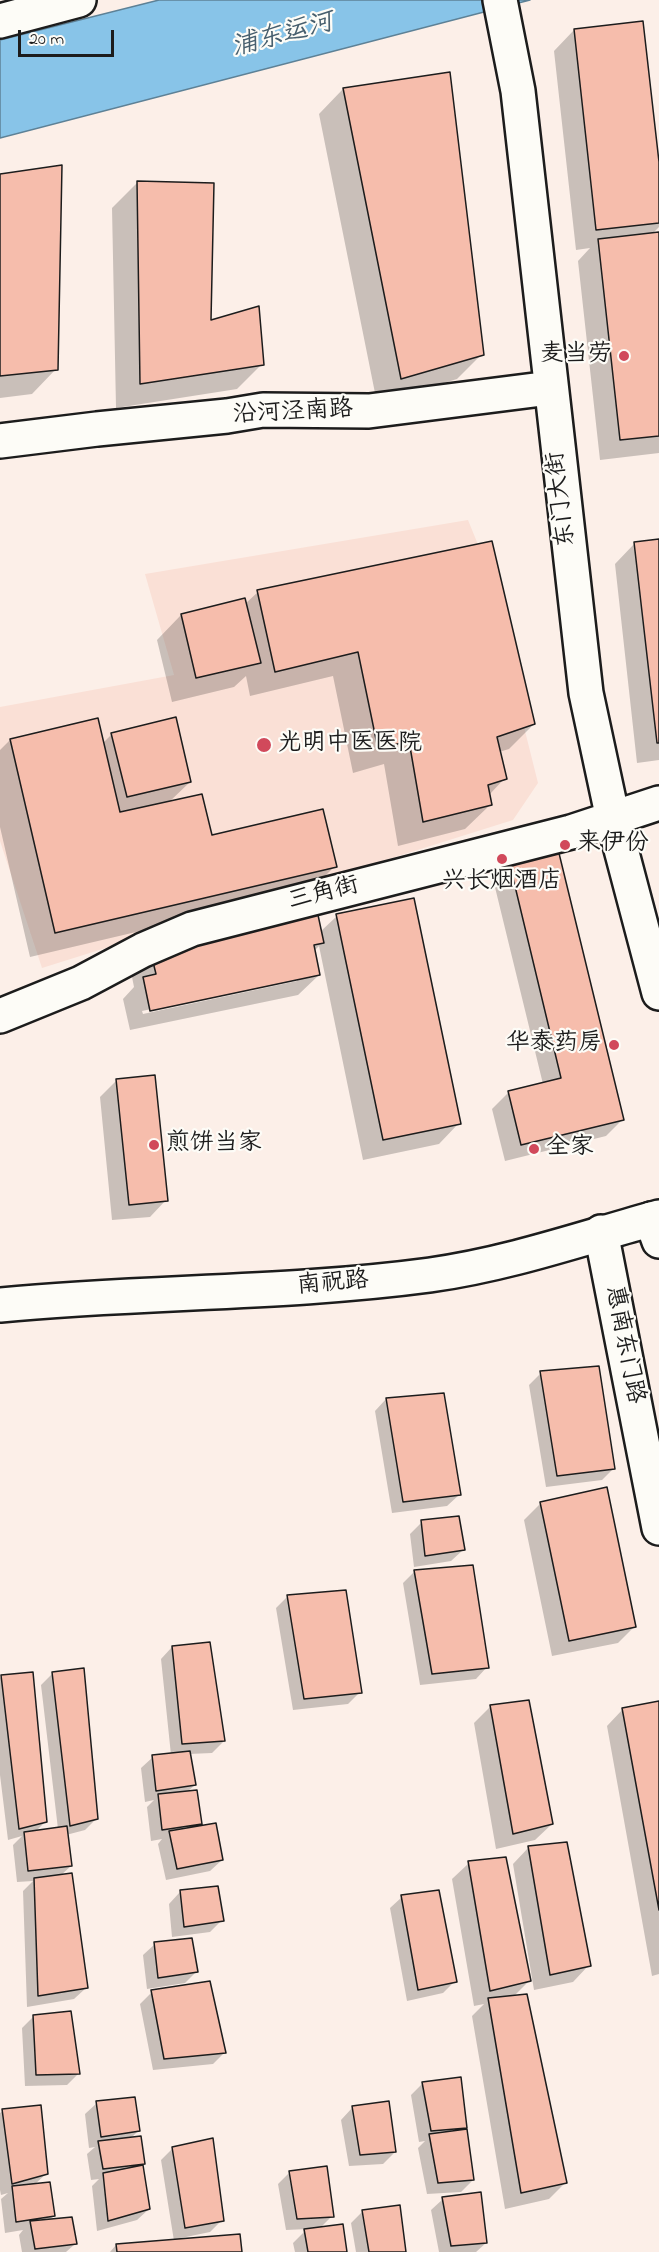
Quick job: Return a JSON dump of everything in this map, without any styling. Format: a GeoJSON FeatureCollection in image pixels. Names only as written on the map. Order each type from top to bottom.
{"type":"FeatureCollection","features":[{"type":"Feature","properties":{"kind":"street"},"geometry":{"type":"LineString","coordinates":[[0,21],[79,0]]}},
{"type":"Feature","properties":{"kind":"street","name":"东门大街"},"geometry":{"type":"LineString","coordinates":[[500,0],[518,91],[586,693],[613,819],[659,993]]}},
{"type":"Feature","properties":{"kind":"street","name":"沿河泾南路"},"geometry":{"type":"LineString","coordinates":[[0,441],[216,418],[263,410],[369,411],[550,388]]}},
{"type":"Feature","properties":{"kind":"street","name":"三角街"},"geometry":{"type":"LineString","coordinates":[[0,1016],[81,983],[152,946],[192,929],[535,842],[659,803]]}},
{"type":"Feature","properties":{"kind":"street","name":"南祝路"},"geometry":{"type":"LineString","coordinates":[[0,1305],[382,1281],[501,1262],[602,1232],[656,1226]]}},
{"type":"Feature","properties":{"kind":"street","name":"惠南东门路"},"geometry":{"type":"LineString","coordinates":[[602,1232],[659,1528]]}},
{"type":"Feature","properties":{"kind":"shaded area","name":"光明中医医院"},"geometry":{"type":"Polygon","coordinates":[[[468,520],[479,547],[538,783],[513,820],[42,968],[0,841],[0,707],[174,675],[145,574],[468,520]]]}},
{"type":"Feature","properties":{"kind":"water","name":"浦东运河"},"geometry":{"type":"Polygon","coordinates":[[[159,0],[530,0],[0,138],[0,40],[159,0]]]}},
{"type":"Feature","properties":{"kind":"building"},"geometry":{"type":"Polygon","coordinates":[[[643,21],[659,162],[659,223],[596,230],[574,29],[643,21]]]}},
{"type":"Feature","properties":{"kind":"building"},"geometry":{"type":"Polygon","coordinates":[[[450,72],[484,355],[401,379],[343,88],[450,72]]]}},
{"type":"Feature","properties":{"kind":"building"},"geometry":{"type":"Polygon","coordinates":[[[62,165],[58,370],[0,376],[0,174],[62,165]]]}},
{"type":"Feature","properties":{"kind":"building"},"geometry":{"type":"Polygon","coordinates":[[[137,181],[214,183],[211,320],[259,306],[264,365],[140,384],[137,181]]]}},
{"type":"Feature","properties":{"kind":"building"},"geometry":{"type":"Polygon","coordinates":[[[659,232],[659,436],[620,440],[598,239],[659,232]]]}},
{"type":"Feature","properties":{"kind":"building"},"geometry":{"type":"Polygon","coordinates":[[[659,539],[659,743],[657,743],[634,542],[659,539]]]}},
{"type":"Feature","properties":{"kind":"building"},"geometry":{"type":"Polygon","coordinates":[[[492,541],[535,724],[497,737],[507,779],[488,785],[492,805],[423,822],[409,741],[378,749],[358,652],[275,672],[257,590],[492,541]]]}},
{"type":"Feature","properties":{"kind":"building"},"geometry":{"type":"Polygon","coordinates":[[[245,598],[261,663],[196,678],[181,614],[245,598]]]}},
{"type":"Feature","properties":{"kind":"building"},"geometry":{"type":"Polygon","coordinates":[[[176,717],[191,782],[127,797],[111,733],[176,717]]]}},
{"type":"Feature","properties":{"kind":"building"},"geometry":{"type":"Polygon","coordinates":[[[98,718],[120,812],[202,794],[212,835],[323,809],[337,867],[55,933],[10,739],[98,718]]]}},
{"type":"Feature","properties":{"kind":"building"},"geometry":{"type":"Polygon","coordinates":[[[557,845],[624,1120],[521,1145],[508,1091],[561,1078],[508,857],[557,845]]]}},
{"type":"Feature","properties":{"kind":"building"},"geometry":{"type":"Polygon","coordinates":[[[414,898],[461,1124],[383,1140],[336,914],[414,898]]]}},
{"type":"Feature","properties":{"kind":"building"},"geometry":{"type":"Polygon","coordinates":[[[318,915],[324,943],[314,945],[320,975],[150,1011],[143,977],[156,974],[150,950],[318,915]]]}},
{"type":"Feature","properties":{"kind":"building"},"geometry":{"type":"Polygon","coordinates":[[[155,1075],[168,1201],[129,1205],[116,1079],[155,1075]]]}},
{"type":"Feature","properties":{"kind":"building"},"geometry":{"type":"Polygon","coordinates":[[[599,1366],[615,1469],[557,1476],[540,1371],[599,1366]]]}},
{"type":"Feature","properties":{"kind":"building"},"geometry":{"type":"Polygon","coordinates":[[[444,1393],[461,1495],[403,1502],[386,1398],[444,1393]]]}},
{"type":"Feature","properties":{"kind":"building"},"geometry":{"type":"Polygon","coordinates":[[[607,1487],[636,1627],[569,1641],[540,1502],[607,1487]]]}},
{"type":"Feature","properties":{"kind":"building"},"geometry":{"type":"Polygon","coordinates":[[[459,1516],[465,1550],[425,1556],[421,1520],[459,1516]]]}},
{"type":"Feature","properties":{"kind":"building"},"geometry":{"type":"Polygon","coordinates":[[[473,1565],[489,1668],[432,1674],[414,1570],[473,1565]]]}},
{"type":"Feature","properties":{"kind":"building"},"geometry":{"type":"Polygon","coordinates":[[[346,1590],[362,1693],[304,1699],[287,1595],[346,1590]]]}},
{"type":"Feature","properties":{"kind":"building"},"geometry":{"type":"Polygon","coordinates":[[[210,1642],[225,1741],[182,1744],[172,1646],[210,1642]]]}},
{"type":"Feature","properties":{"kind":"building"},"geometry":{"type":"Polygon","coordinates":[[[84,1668],[98,1819],[70,1826],[52,1672],[84,1668]]]}},
{"type":"Feature","properties":{"kind":"building"},"geometry":{"type":"Polygon","coordinates":[[[33,1672],[47,1822],[19,1829],[1,1675],[33,1672]]]}},
{"type":"Feature","properties":{"kind":"building"},"geometry":{"type":"Polygon","coordinates":[[[529,1700],[553,1824],[513,1834],[490,1705],[529,1700]]]}},
{"type":"Feature","properties":{"kind":"building"},"geometry":{"type":"Polygon","coordinates":[[[659,1701],[659,1910],[622,1708],[659,1701]]]}},
{"type":"Feature","properties":{"kind":"building"},"geometry":{"type":"Polygon","coordinates":[[[190,1751],[196,1785],[156,1791],[152,1755],[190,1751]]]}},
{"type":"Feature","properties":{"kind":"building"},"geometry":{"type":"Polygon","coordinates":[[[197,1790],[202,1824],[162,1830],[158,1794],[197,1790]]]}},
{"type":"Feature","properties":{"kind":"building"},"geometry":{"type":"Polygon","coordinates":[[[216,1823],[223,1860],[177,1869],[169,1831],[216,1823]]]}},
{"type":"Feature","properties":{"kind":"building"},"geometry":{"type":"Polygon","coordinates":[[[67,1826],[72,1866],[28,1871],[24,1832],[67,1826]]]}},
{"type":"Feature","properties":{"kind":"building"},"geometry":{"type":"Polygon","coordinates":[[[567,1842],[591,1966],[550,1975],[528,1846],[567,1842]]]}},
{"type":"Feature","properties":{"kind":"building"},"geometry":{"type":"Polygon","coordinates":[[[506,1857],[531,1981],[490,1991],[468,1861],[506,1857]]]}},
{"type":"Feature","properties":{"kind":"building"},"geometry":{"type":"Polygon","coordinates":[[[72,1873],[88,1988],[38,1996],[34,1878],[72,1873]]]}},
{"type":"Feature","properties":{"kind":"building"},"geometry":{"type":"Polygon","coordinates":[[[218,1886],[224,1921],[184,1927],[180,1890],[218,1886]]]}},
{"type":"Feature","properties":{"kind":"building"},"geometry":{"type":"Polygon","coordinates":[[[439,1890],[457,1982],[418,1990],[401,1895],[439,1890]]]}},
{"type":"Feature","properties":{"kind":"building"},"geometry":{"type":"Polygon","coordinates":[[[192,1938],[198,1972],[158,1978],[154,1942],[192,1938]]]}},
{"type":"Feature","properties":{"kind":"building"},"geometry":{"type":"Polygon","coordinates":[[[210,1981],[226,2053],[164,2059],[151,1990],[210,1981]]]}},
{"type":"Feature","properties":{"kind":"building"},"geometry":{"type":"Polygon","coordinates":[[[527,1994],[567,2183],[521,2193],[488,1998],[527,1994]]]}},
{"type":"Feature","properties":{"kind":"building"},"geometry":{"type":"Polygon","coordinates":[[[71,2011],[80,2074],[36,2075],[33,2015],[71,2011]]]}},
{"type":"Feature","properties":{"kind":"building"},"geometry":{"type":"Polygon","coordinates":[[[461,2077],[467,2128],[431,2131],[422,2082],[461,2077]]]}},
{"type":"Feature","properties":{"kind":"building"},"geometry":{"type":"Polygon","coordinates":[[[135,2097],[140,2131],[101,2137],[96,2101],[135,2097]]]}},
{"type":"Feature","properties":{"kind":"building"},"geometry":{"type":"Polygon","coordinates":[[[389,2101],[396,2152],[360,2155],[352,2106],[389,2101]]]}},
{"type":"Feature","properties":{"kind":"building"},"geometry":{"type":"Polygon","coordinates":[[[41,2105],[48,2174],[12,2184],[2,2109],[41,2105]]]}},
{"type":"Feature","properties":{"kind":"building"},"geometry":{"type":"Polygon","coordinates":[[[467,2129],[474,2180],[438,2183],[429,2134],[467,2129]]]}},
{"type":"Feature","properties":{"kind":"building"},"geometry":{"type":"Polygon","coordinates":[[[141,2136],[145,2164],[103,2169],[98,2141],[141,2136]]]}},
{"type":"Feature","properties":{"kind":"building"},"geometry":{"type":"Polygon","coordinates":[[[213,2138],[224,2221],[185,2228],[172,2147],[213,2138]]]}},
{"type":"Feature","properties":{"kind":"building"},"geometry":{"type":"Polygon","coordinates":[[[143,2165],[150,2209],[108,2221],[103,2173],[143,2165]]]}},
{"type":"Feature","properties":{"kind":"building"},"geometry":{"type":"Polygon","coordinates":[[[327,2166],[334,2217],[297,2219],[289,2171],[327,2166]]]}},
{"type":"Feature","properties":{"kind":"building"},"geometry":{"type":"Polygon","coordinates":[[[50,2182],[55,2216],[16,2222],[12,2186],[50,2182]]]}},
{"type":"Feature","properties":{"kind":"building"},"geometry":{"type":"Polygon","coordinates":[[[481,2192],[487,2243],[451,2246],[442,2197],[481,2192]]]}},
{"type":"Feature","properties":{"kind":"building"},"geometry":{"type":"Polygon","coordinates":[[[400,2205],[406,2252],[369,2252],[362,2210],[400,2205]]]}},
{"type":"Feature","properties":{"kind":"building"},"geometry":{"type":"Polygon","coordinates":[[[72,2217],[77,2244],[35,2249],[30,2221],[72,2217]]]}},
{"type":"Feature","properties":{"kind":"building"},"geometry":{"type":"Polygon","coordinates":[[[343,2224],[347,2252],[308,2252],[304,2229],[343,2224]]]}},
{"type":"Feature","properties":{"kind":"building"},"geometry":{"type":"Polygon","coordinates":[[[240,2234],[242,2252],[117,2252],[116,2244],[240,2234]]]}},
{"type":"Feature","properties":{"kind":"place","name":"麦当劳"},"geometry":{"type":"Point","coordinates":[624,356]}},
{"type":"Feature","properties":{"kind":"place","name":"光明中医医院"},"geometry":{"type":"Point","coordinates":[264,745]}},
{"type":"Feature","properties":{"kind":"place","name":"来伊份"},"geometry":{"type":"Point","coordinates":[565,845]}},
{"type":"Feature","properties":{"kind":"place","name":"兴长烟酒店"},"geometry":{"type":"Point","coordinates":[502,859]}},
{"type":"Feature","properties":{"kind":"place","name":"华泰药房"},"geometry":{"type":"Point","coordinates":[614,1045]}},
{"type":"Feature","properties":{"kind":"place","name":"煎饼当家"},"geometry":{"type":"Point","coordinates":[154,1145]}},
{"type":"Feature","properties":{"kind":"place","name":"全家"},"geometry":{"type":"Point","coordinates":[534,1149]}}]}
